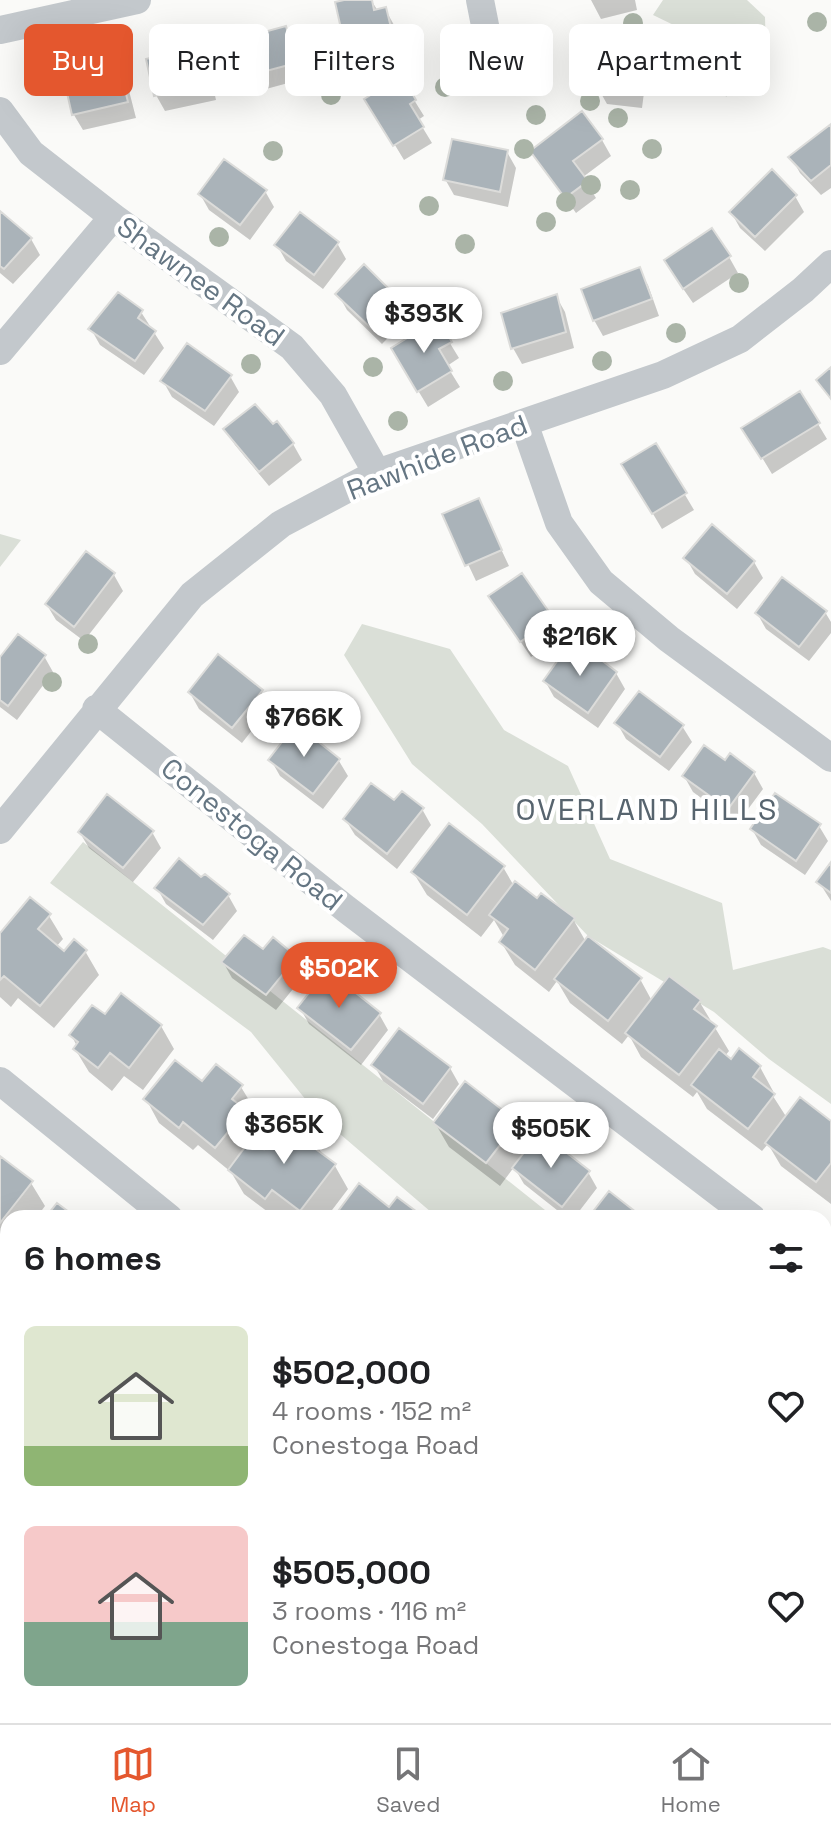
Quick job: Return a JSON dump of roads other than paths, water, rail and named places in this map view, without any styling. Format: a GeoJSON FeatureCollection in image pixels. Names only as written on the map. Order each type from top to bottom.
{"type":"FeatureCollection","features":[{"type":"Feature","properties":{"kind":"street"},"geometry":{"type":"LineString","coordinates":[[0,30],[137,0]]}},
{"type":"Feature","properties":{"kind":"street"},"geometry":{"type":"LineString","coordinates":[[480,0],[485,24]]}},
{"type":"Feature","properties":{"kind":"street","name":"Shawnee Road"},"geometry":{"type":"LineString","coordinates":[[0,111],[31,153],[113,217],[292,347],[333,395],[377,473]]}},
{"type":"Feature","properties":{"kind":"street"},"geometry":{"type":"LineString","coordinates":[[0,351],[113,217]]}},
{"type":"Feature","properties":{"kind":"street","name":"Rawhide Road"},"geometry":{"type":"LineString","coordinates":[[0,830],[192,595],[281,524],[377,473],[663,375],[740,339],[831,264]]}},
{"type":"Feature","properties":{"kind":"street"},"geometry":{"type":"LineString","coordinates":[[524,423],[559,523],[601,582],[669,639],[831,758]]}},
{"type":"Feature","properties":{"kind":"street","name":"Conestoga Road"},"geometry":{"type":"LineString","coordinates":[[96,709],[346,909],[741,1210]]}},
{"type":"Feature","properties":{"kind":"street"},"geometry":{"type":"LineString","coordinates":[[0,1081],[159,1210]]}},
{"type":"Feature","properties":{"kind":"district","name":"OVERLAND HILLS"},"geometry":{"type":"Point","coordinates":[647,809]}}]}
